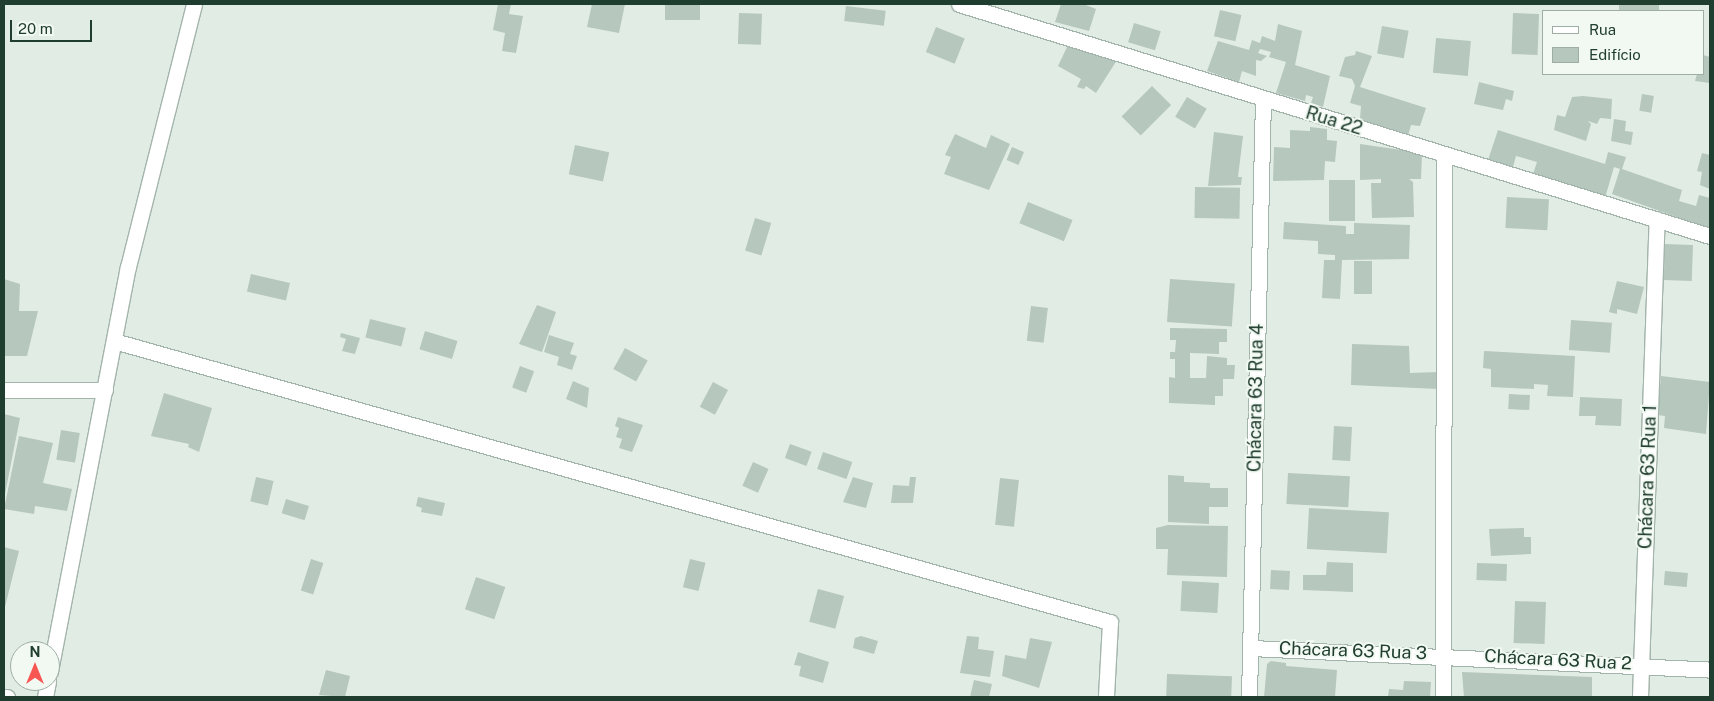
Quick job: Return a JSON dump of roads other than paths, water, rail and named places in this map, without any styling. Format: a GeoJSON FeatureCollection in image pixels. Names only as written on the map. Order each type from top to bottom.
{"type":"FeatureCollection","features":[{"type":"Feature","properties":{"kind":"street"},"geometry":{"type":"LineString","coordinates":[[56,641],[114,341],[158,136],[194,4]]}},
{"type":"Feature","properties":{"kind":"street","name":"Rua 22"},"geometry":{"type":"LineString","coordinates":[[959,4],[1263,100],[1710,236]]}},
{"type":"Feature","properties":{"kind":"street","name":"Chácara 63 Rua 4"},"geometry":{"type":"LineString","coordinates":[[1249,697],[1263,100]]}},
{"type":"Feature","properties":{"kind":"street"},"geometry":{"type":"LineString","coordinates":[[1443,655],[1444,155]]}},
{"type":"Feature","properties":{"kind":"street","name":"Chácara 63 Rua 1"},"geometry":{"type":"LineString","coordinates":[[1640,664],[1658,219]]}},
{"type":"Feature","properties":{"kind":"street"},"geometry":{"type":"LineString","coordinates":[[114,341],[1110,622],[1106,697]]}},
{"type":"Feature","properties":{"kind":"street"},"geometry":{"type":"LineString","coordinates":[[4,390],[105,390]]}},
{"type":"Feature","properties":{"kind":"street","name":"Chácara 63 Rua 3"},"geometry":{"type":"LineString","coordinates":[[1251,648],[1443,655],[1443,697]]}},
{"type":"Feature","properties":{"kind":"street","name":"Chácara 63 Rua 2"},"geometry":{"type":"LineString","coordinates":[[1443,655],[1640,664],[1640,697]]}},
{"type":"Feature","properties":{"kind":"street"},"geometry":{"type":"LineString","coordinates":[[1640,664],[1710,670]]}}]}
